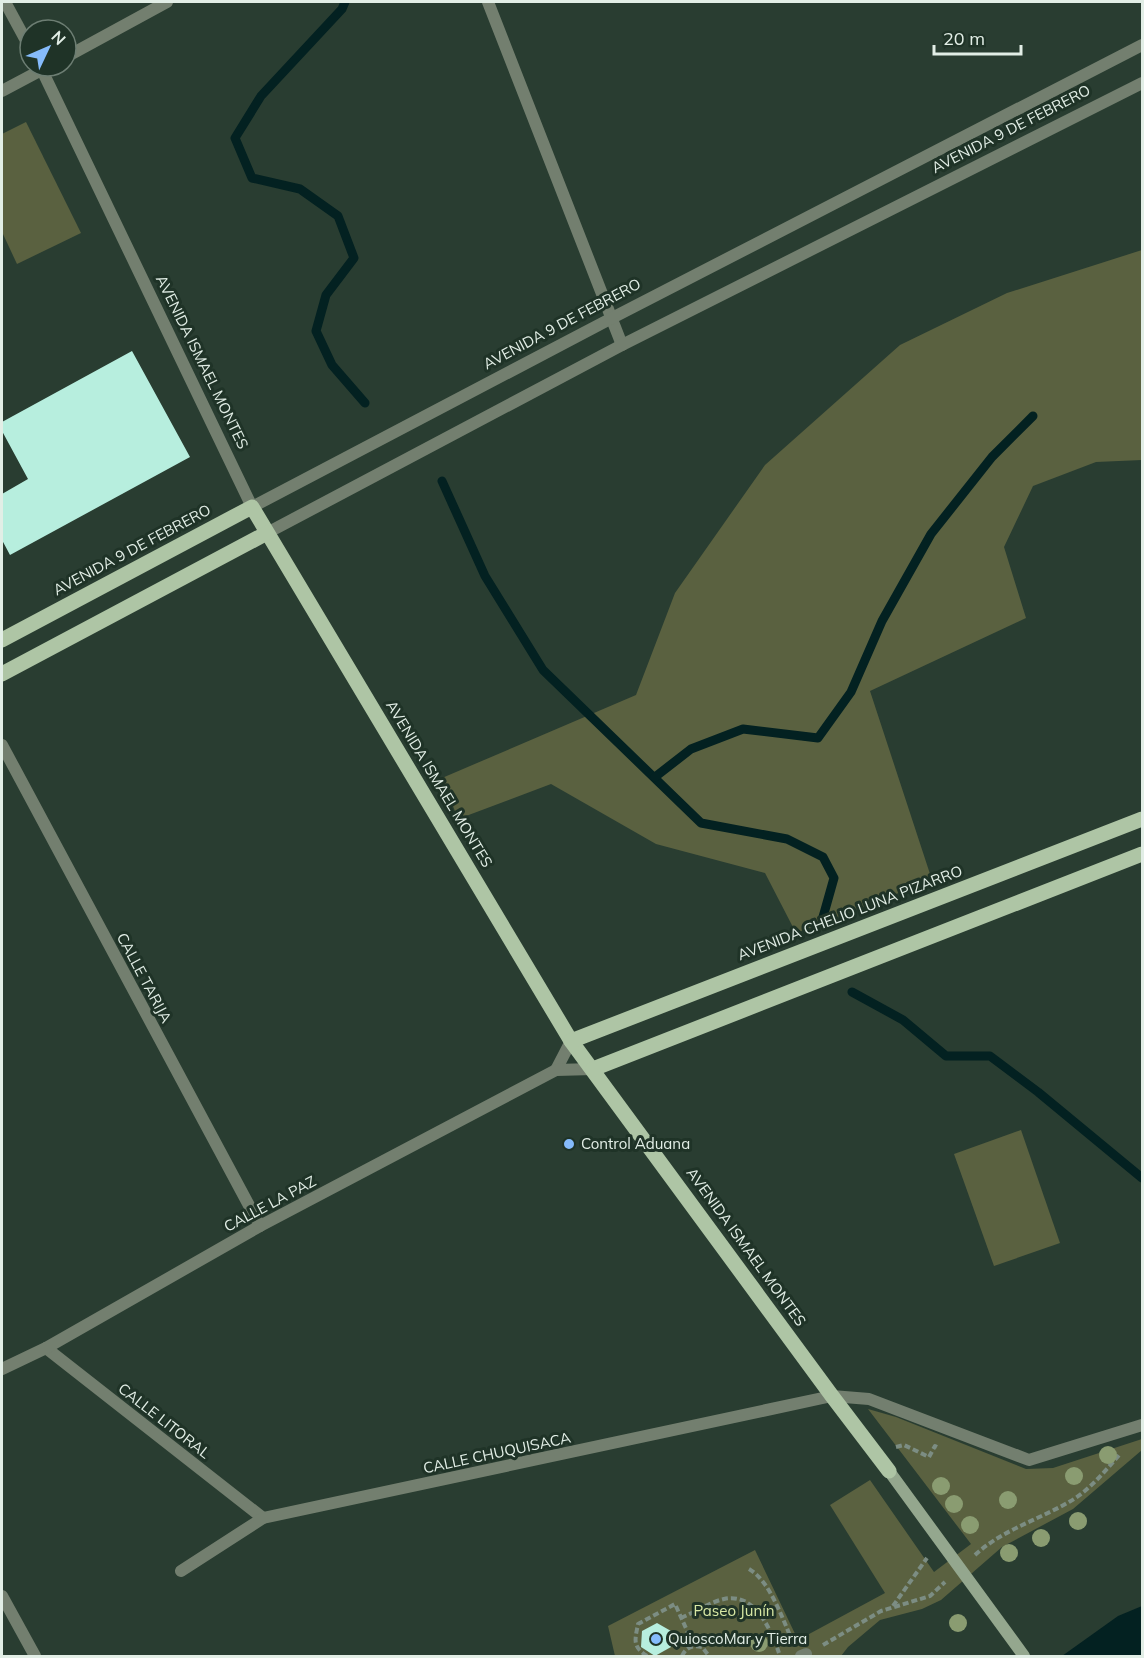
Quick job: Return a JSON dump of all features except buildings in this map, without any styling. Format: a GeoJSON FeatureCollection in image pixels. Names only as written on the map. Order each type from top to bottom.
{"type":"FeatureCollection","features":[{"type":"Feature","properties":{"kind":"main road","name":"AVENIDA ISMAEL MONTES"},"geometry":{"type":"LineString","coordinates":[[252,507],[571,1041],[889,1471]]}},
{"type":"Feature","properties":{"kind":"main road","name":"AVENIDA 9 DE FEBRERO"},"geometry":{"type":"LineString","coordinates":[[2,640],[252,507]]}},
{"type":"Feature","properties":{"kind":"main road","name":"AVENIDA 9 DE FEBRERO"},"geometry":{"type":"LineString","coordinates":[[2,674],[267,533]]}},
{"type":"Feature","properties":{"kind":"main road","name":"AVENIDA CHELIO LUNA PIZARRO"},"geometry":{"type":"LineString","coordinates":[[571,1041],[1143,819]]}},
{"type":"Feature","properties":{"kind":"main road"},"geometry":{"type":"LineString","coordinates":[[593,1069],[1143,854]]}},
{"type":"Feature","properties":{"kind":"main road"},"geometry":{"type":"LineString","coordinates":[[889,1471],[1024,1656]]}},
{"type":"Feature","properties":{"kind":"street"},"geometry":{"type":"LineString","coordinates":[[5,2],[18,26]]}},
{"type":"Feature","properties":{"kind":"street"},"geometry":{"type":"LineString","coordinates":[[78,50],[167,2]]}},
{"type":"Feature","properties":{"kind":"street"},"geometry":{"type":"LineString","coordinates":[[488,2],[622,345]]}},
{"type":"Feature","properties":{"kind":"street","name":"AVENIDA 9 DE FEBRERO"},"geometry":{"type":"LineString","coordinates":[[252,507],[612,318],[1143,45]]}},
{"type":"Feature","properties":{"kind":"street"},"geometry":{"type":"LineString","coordinates":[[2,90],[23,78]]}},
{"type":"Feature","properties":{"kind":"street","name":"AVENIDA ISMAEL MONTES"},"geometry":{"type":"LineString","coordinates":[[48,78],[252,507]]}},
{"type":"Feature","properties":{"kind":"street","name":"AVENIDA 9 DE FEBRERO"},"geometry":{"type":"LineString","coordinates":[[267,533],[622,345],[1143,83]]}},
{"type":"Feature","properties":{"kind":"street","name":"CALLE TARIJA"},"geometry":{"type":"LineString","coordinates":[[2,745],[260,1226]]}},
{"type":"Feature","properties":{"kind":"street"},"geometry":{"type":"LineString","coordinates":[[556,1071],[571,1041]]}},
{"type":"Feature","properties":{"kind":"street","name":"CALLE LA PAZ"},"geometry":{"type":"LineString","coordinates":[[2,1369],[46,1348],[260,1226],[556,1071],[593,1069]]}},
{"type":"Feature","properties":{"kind":"street","name":"CALLE LITORAL"},"geometry":{"type":"LineString","coordinates":[[46,1348],[263,1518]]}},
{"type":"Feature","properties":{"kind":"street","name":"CALLE CHUQUISACA"},"geometry":{"type":"LineString","coordinates":[[181,1571],[263,1518],[832,1396],[869,1399],[1029,1460],[1143,1425]]}},
{"type":"Feature","properties":{"kind":"street"},"geometry":{"type":"LineString","coordinates":[[2,1596],[35,1656]]}},
{"type":"Feature","properties":{"kind":"path"},"geometry":{"type":"LineString","coordinates":[[879,1458],[904,1445],[928,1457],[935,1446],[946,1450]]}},
{"type":"Feature","properties":{"kind":"path"},"geometry":{"type":"LineString","coordinates":[[972,1557],[989,1542],[1071,1501],[1099,1478],[1121,1453]]}},
{"type":"Feature","properties":{"kind":"path"},"geometry":{"type":"LineString","coordinates":[[893,1606],[940,1540]]}},
{"type":"Feature","properties":{"kind":"path"},"geometry":{"type":"LineString","coordinates":[[749,1569],[758,1574],[765,1584],[801,1652],[881,1611],[930,1596],[947,1580]]}},
{"type":"Feature","properties":{"kind":"path"},"geometry":{"type":"LineString","coordinates":[[681,1618],[723,1599],[744,1600],[763,1619],[781,1656]]}},
{"type":"Feature","properties":{"kind":"path"},"geometry":{"type":"LineString","coordinates":[[647,1656],[638,1650],[635,1640],[638,1624],[675,1604],[694,1646]]}},
{"type":"Feature","properties":{"kind":"path"},"geometry":{"type":"LineString","coordinates":[[682,1656],[686,1650],[694,1646],[702,1647],[709,1656]]}},
{"type":"Feature","properties":{"kind":"green space"},"geometry":{"type":"Polygon","coordinates":[[[26,122],[81,233],[17,264],[2,232],[2,134],[26,122]]]}},
{"type":"Feature","properties":{"kind":"green space"},"geometry":{"type":"Polygon","coordinates":[[[1142,250],[1142,460],[1096,462],[1033,486],[1004,547],[1026,618],[870,691],[932,880],[796,933],[765,873],[656,844],[551,784],[458,819],[442,778],[636,695],[675,593],[765,465],[900,345],[1007,293],[1142,250]]]}},
{"type":"Feature","properties":{"kind":"green space"},"geometry":{"type":"Polygon","coordinates":[[[1021,1130],[1060,1243],[994,1266],[954,1154],[1021,1130]]]}},
{"type":"Feature","properties":{"kind":"green space","name":"Paseo Junín"},"geometry":{"type":"Polygon","coordinates":[[[868,1409],[896,1417],[1026,1469],[1053,1468],[1142,1439],[1142,1450],[1073,1509],[1002,1547],[941,1600],[922,1609],[880,1620],[848,1647],[841,1656],[615,1656],[608,1626],[755,1550],[798,1640],[885,1593],[830,1505],[870,1480],[934,1572],[971,1544],[868,1409]]]}},
{"type":"Feature","properties":{"kind":"water"},"geometry":{"type":"Polygon","coordinates":[[[1142,1606],[1142,1656],[1062,1656],[1118,1616],[1142,1606]]]}},
{"type":"Feature","properties":{"kind":"waterway"},"geometry":{"type":"LineString","coordinates":[[345,2],[342,9],[261,96],[235,138],[252,178],[300,189],[338,216],[354,258],[326,295],[316,331],[332,365],[365,403]]}},
{"type":"Feature","properties":{"kind":"waterway"},"geometry":{"type":"LineString","coordinates":[[655,777],[691,749],[743,729],[818,738],[851,692],[882,621],[931,534],[992,457],[1033,416]]}},
{"type":"Feature","properties":{"kind":"waterway"},"geometry":{"type":"LineString","coordinates":[[442,481],[485,576],[543,670],[701,823],[787,839],[823,857],[834,878],[823,917]]}},
{"type":"Feature","properties":{"kind":"waterway"},"geometry":{"type":"LineString","coordinates":[[852,992],[903,1020],[946,1056],[990,1056],[1038,1092],[1142,1178]]}},
{"type":"Feature","properties":{"kind":"place","name":"Control Aduana"},"geometry":{"type":"Point","coordinates":[569,1144]}},
{"type":"Feature","properties":{"kind":"place","name":"QuioscoMar y Tierra"},"geometry":{"type":"Point","coordinates":[656,1639]}}]}
